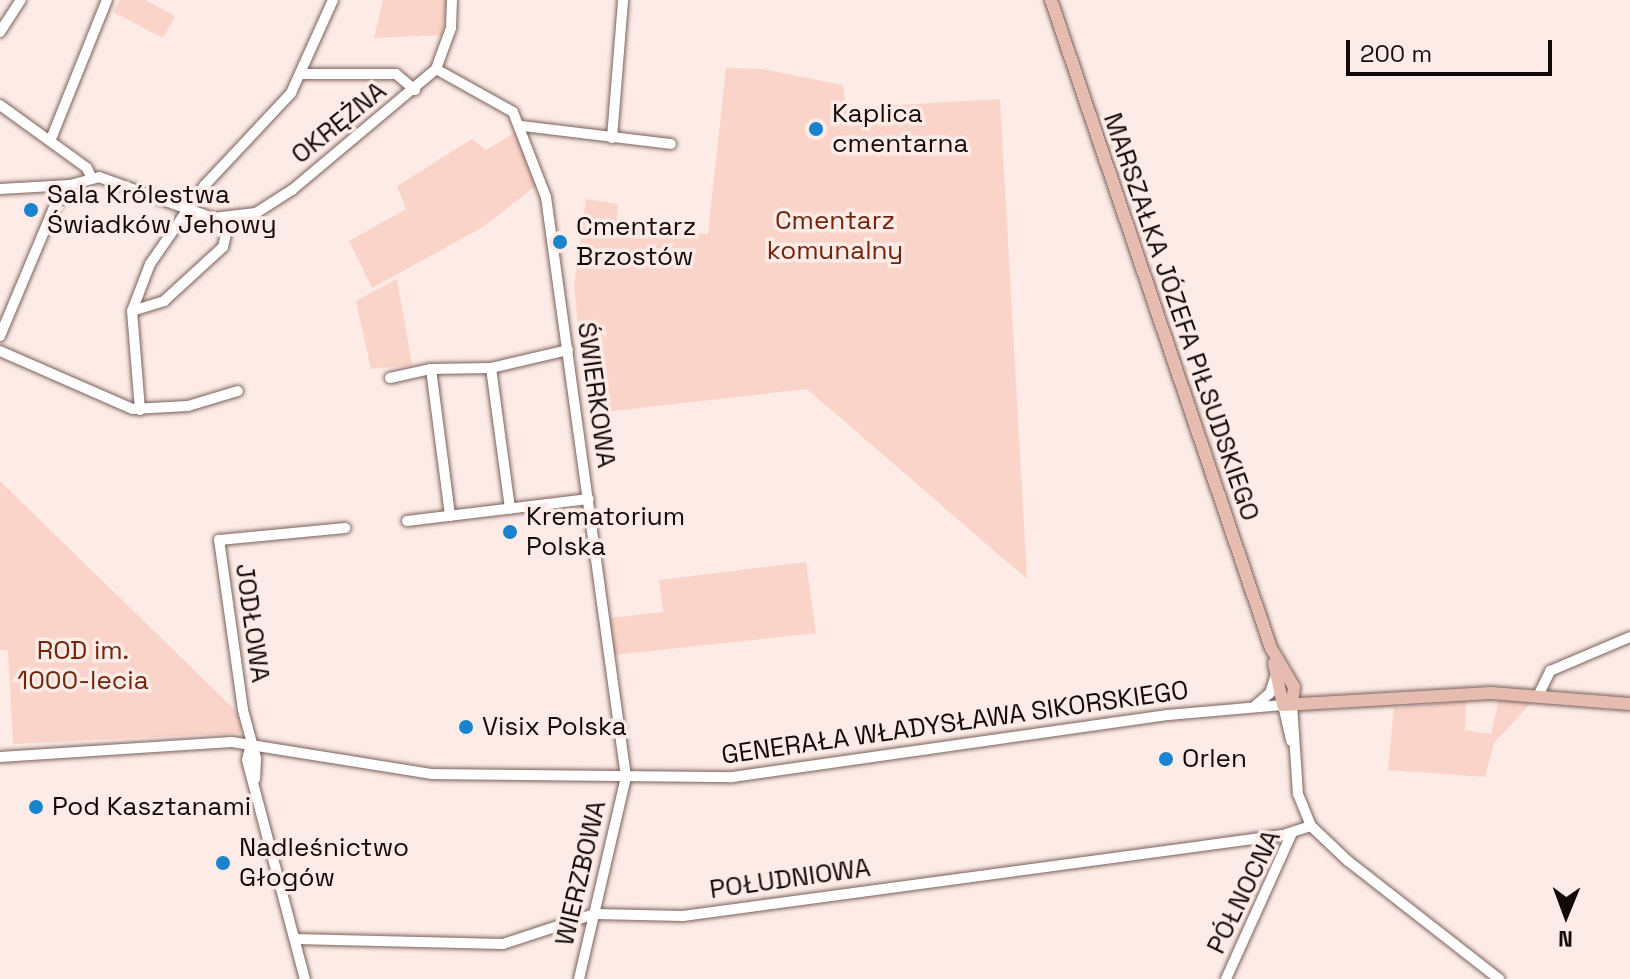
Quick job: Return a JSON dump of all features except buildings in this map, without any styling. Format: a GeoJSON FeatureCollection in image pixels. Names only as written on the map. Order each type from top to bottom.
{"type":"FeatureCollection","features":[{"type":"Feature","properties":{"kind":"main road","name":"MARSZAŁKA JÓZEFA PIŁSUDSKIEGO"},"geometry":{"type":"LineString","coordinates":[[1051,0],[1288,704]]}},
{"type":"Feature","properties":{"kind":"main road","name":"MARSZAŁKA JÓZEFA PIŁSUDSKIEGO"},"geometry":{"type":"LineString","coordinates":[[1271,648],[1294,687],[1288,704]]}},
{"type":"Feature","properties":{"kind":"main road","name":"GENERAŁA WŁADYSŁAWA SIKORSKIEGO"},"geometry":{"type":"LineString","coordinates":[[1288,704],[1538,696],[1630,704]]}},
{"type":"Feature","properties":{"kind":"street"},"geometry":{"type":"LineString","coordinates":[[0,32],[21,0]]}},
{"type":"Feature","properties":{"kind":"street"},"geometry":{"type":"LineString","coordinates":[[51,139],[107,0]]}},
{"type":"Feature","properties":{"kind":"street","name":"OKRĘŻNA"},"geometry":{"type":"LineString","coordinates":[[132,311],[150,264],[188,208],[291,93],[333,0]]}},
{"type":"Feature","properties":{"kind":"street","name":"OKRĘŻNA"},"geometry":{"type":"LineString","coordinates":[[229,220],[256,213],[292,190],[415,90],[436,69],[451,28],[452,0]]}},
{"type":"Feature","properties":{"kind":"street"},"geometry":{"type":"LineString","coordinates":[[612,138],[623,0]]}},
{"type":"Feature","properties":{"kind":"street","name":"ŚWIERKOWA"},"geometry":{"type":"LineString","coordinates":[[436,69],[502,103],[522,126],[544,188],[626,777]]}},
{"type":"Feature","properties":{"kind":"street","name":"OKRĘŻNA"},"geometry":{"type":"LineString","coordinates":[[300,74],[396,74],[415,90]]}},
{"type":"Feature","properties":{"kind":"street"},"geometry":{"type":"LineString","coordinates":[[0,105],[51,139],[87,168],[91,177]]}},
{"type":"Feature","properties":{"kind":"street"},"geometry":{"type":"LineString","coordinates":[[522,126],[671,144]]}},
{"type":"Feature","properties":{"kind":"street"},"geometry":{"type":"LineString","coordinates":[[0,189],[70,185],[91,177],[229,220],[223,247],[164,301],[132,311],[140,410]]}},
{"type":"Feature","properties":{"kind":"street"},"geometry":{"type":"LineString","coordinates":[[0,336],[53,210],[70,185]]}},
{"type":"Feature","properties":{"kind":"street"},"geometry":{"type":"LineString","coordinates":[[41,186],[53,210]]}},
{"type":"Feature","properties":{"kind":"street"},"geometry":{"type":"LineString","coordinates":[[390,378],[431,369],[491,368],[568,350]]}},
{"type":"Feature","properties":{"kind":"street"},"geometry":{"type":"LineString","coordinates":[[0,351],[140,410],[202,404],[238,391]]}},
{"type":"Feature","properties":{"kind":"street"},"geometry":{"type":"LineString","coordinates":[[491,368],[510,509]]}},
{"type":"Feature","properties":{"kind":"street"},"geometry":{"type":"LineString","coordinates":[[431,369],[450,516]]}},
{"type":"Feature","properties":{"kind":"street"},"geometry":{"type":"LineString","coordinates":[[407,521],[589,499]]}},
{"type":"Feature","properties":{"kind":"street","name":"JODŁOWA"},"geometry":{"type":"LineString","coordinates":[[251,743],[219,540],[345,528]]}},
{"type":"Feature","properties":{"kind":"street"},"geometry":{"type":"LineString","coordinates":[[1538,696],[1550,671],[1630,637]]}},
{"type":"Feature","properties":{"kind":"street"},"geometry":{"type":"LineString","coordinates":[[1254,707],[1270,693],[1276,672]]}},
{"type":"Feature","properties":{"kind":"street"},"geometry":{"type":"LineString","coordinates":[[1292,736],[1312,703]]}},
{"type":"Feature","properties":{"kind":"street","name":"GENERAŁA WŁADYSŁAWA SIKORSKIEGO"},"geometry":{"type":"LineString","coordinates":[[0,757],[232,742],[432,774],[732,777],[797,771],[1288,704]]}},
{"type":"Feature","properties":{"kind":"street","name":"PÓŁNOCNA"},"geometry":{"type":"LineString","coordinates":[[1226,979],[1292,833],[1311,826],[1298,794],[1288,704]]}},
{"type":"Feature","properties":{"kind":"street"},"geometry":{"type":"LineString","coordinates":[[232,742],[252,756]]}},
{"type":"Feature","properties":{"kind":"street"},"geometry":{"type":"LineString","coordinates":[[251,743],[255,779],[305,979]]}},
{"type":"Feature","properties":{"kind":"street"},"geometry":{"type":"LineString","coordinates":[[252,756],[271,746]]}},
{"type":"Feature","properties":{"kind":"street","name":"WIERZBOWA"},"geometry":{"type":"LineString","coordinates":[[579,979],[626,777]]}},
{"type":"Feature","properties":{"kind":"street"},"geometry":{"type":"LineString","coordinates":[[1311,826],[1348,861],[1499,979]]}},
{"type":"Feature","properties":{"kind":"street","name":"POŁUDNIOWA"},"geometry":{"type":"LineString","coordinates":[[295,939],[503,944],[595,914],[683,916],[1292,833]]}},
{"type":"Feature","properties":{"kind":"green space"},"geometry":{"type":"Polygon","coordinates":[[[120,0],[145,0],[175,16],[163,38],[113,12],[120,0]]]}},
{"type":"Feature","properties":{"kind":"green space"},"geometry":{"type":"Polygon","coordinates":[[[383,0],[447,0],[442,35],[374,38],[383,0]]]}},
{"type":"Feature","properties":{"kind":"green space","name":"Cmentarz komunalny"},"geometry":{"type":"Polygon","coordinates":[[[726,68],[762,69],[843,85],[846,108],[1000,99],[1027,579],[807,389],[587,414],[574,285],[586,199],[618,204],[616,225],[708,234],[726,68]]]}},
{"type":"Feature","properties":{"kind":"green space"},"geometry":{"type":"Polygon","coordinates":[[[519,130],[538,184],[483,227],[372,288],[349,241],[406,209],[397,186],[472,139],[486,150],[519,130]]]}},
{"type":"Feature","properties":{"kind":"green space"},"geometry":{"type":"Polygon","coordinates":[[[397,279],[412,365],[371,369],[356,301],[397,279]]]}},
{"type":"Feature","properties":{"kind":"green space","name":"ROD im. 1000-lecia"},"geometry":{"type":"Polygon","coordinates":[[[0,481],[239,714],[241,733],[13,744],[8,650],[0,650],[0,481]]]}},
{"type":"Feature","properties":{"kind":"green space"},"geometry":{"type":"Polygon","coordinates":[[[806,562],[816,633],[614,655],[609,618],[663,612],[659,580],[806,562]]]}},
{"type":"Feature","properties":{"kind":"green space"},"geometry":{"type":"Polygon","coordinates":[[[1499,699],[1531,703],[1494,743],[1485,777],[1388,770],[1394,708],[1466,701],[1465,730],[1491,734],[1499,699]]]}},
{"type":"Feature","properties":{"kind":"place","name":"Kaplica cmentarna"},"geometry":{"type":"Point","coordinates":[816,129]}},
{"type":"Feature","properties":{"kind":"place","name":"Sala Królestwa Świadków Jehowy"},"geometry":{"type":"Point","coordinates":[31,210]}},
{"type":"Feature","properties":{"kind":"place","name":"Cmentarz Brzostów"},"geometry":{"type":"Point","coordinates":[560,242]}},
{"type":"Feature","properties":{"kind":"place","name":"Krematorium Polska"},"geometry":{"type":"Point","coordinates":[510,532]}},
{"type":"Feature","properties":{"kind":"place","name":"Visix Polska"},"geometry":{"type":"Point","coordinates":[466,727]}},
{"type":"Feature","properties":{"kind":"place","name":"Orlen"},"geometry":{"type":"Point","coordinates":[1166,759]}},
{"type":"Feature","properties":{"kind":"place","name":"Pod Kasztanami"},"geometry":{"type":"Point","coordinates":[36,807]}},
{"type":"Feature","properties":{"kind":"place","name":"Nadleśnictwo Głogów"},"geometry":{"type":"Point","coordinates":[223,863]}}]}
